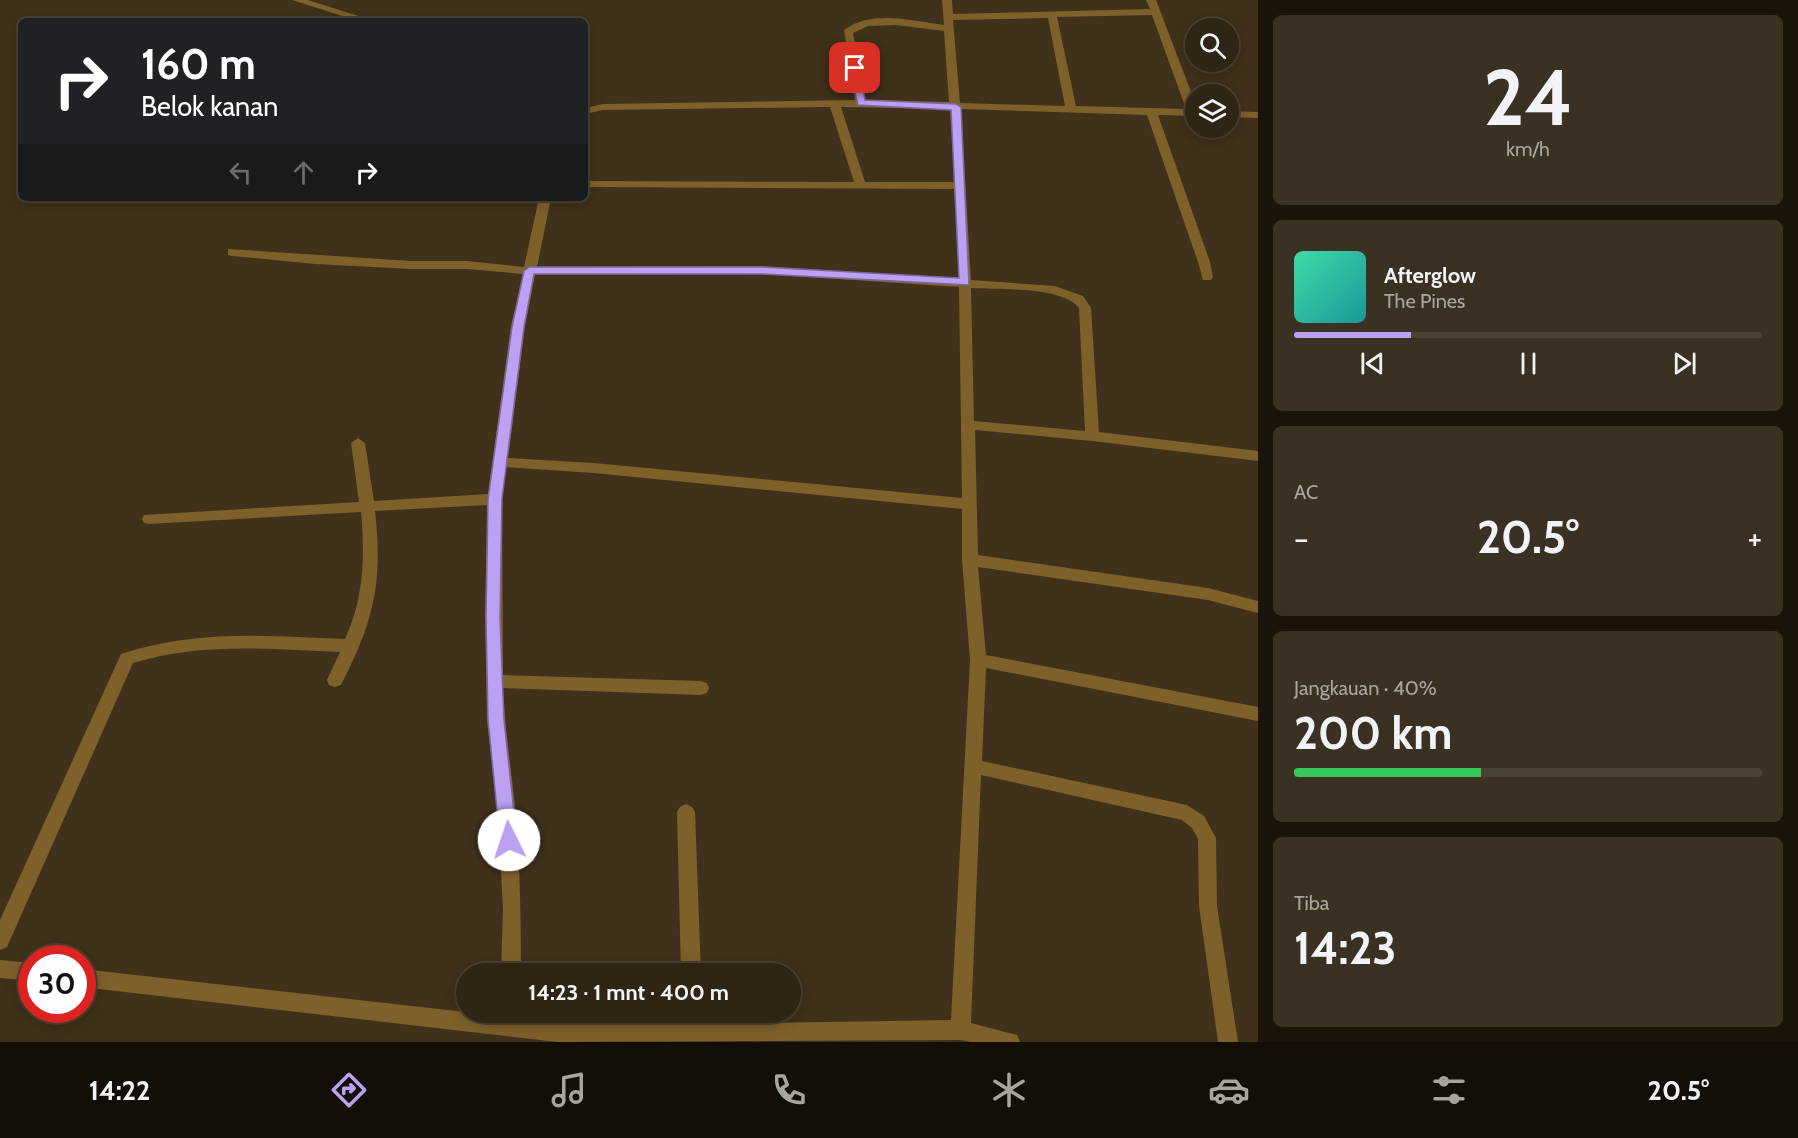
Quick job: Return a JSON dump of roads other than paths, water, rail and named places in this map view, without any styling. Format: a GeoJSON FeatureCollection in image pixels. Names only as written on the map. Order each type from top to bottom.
{"type":"FeatureCollection","features":[{"type":"Feature","properties":{"kind":"street"},"geometry":{"type":"LineString","coordinates":[[297,0],[359,18]]}},
{"type":"Feature","properties":{"kind":"street"},"geometry":{"type":"LineString","coordinates":[[947,0],[961,186],[970,560],[978,660],[961,1030]]}},
{"type":"Feature","properties":{"kind":"street"},"geometry":{"type":"LineString","coordinates":[[1151,0],[1185,87]]}},
{"type":"Feature","properties":{"kind":"street"},"geometry":{"type":"LineString","coordinates":[[861,103],[848,32],[862,22],[949,23],[1052,15],[1156,12]]}},
{"type":"Feature","properties":{"kind":"street"},"geometry":{"type":"LineString","coordinates":[[1052,15],[1071,110]]}},
{"type":"Feature","properties":{"kind":"street"},"geometry":{"type":"LineString","coordinates":[[588,110],[603,107],[861,103],[1185,113]]}},
{"type":"Feature","properties":{"kind":"street"},"geometry":{"type":"LineString","coordinates":[[588,104],[603,107]]}},
{"type":"Feature","properties":{"kind":"street"},"geometry":{"type":"LineString","coordinates":[[835,104],[860,184]]}},
{"type":"Feature","properties":{"kind":"street"},"geometry":{"type":"LineString","coordinates":[[1151,112],[1204,262],[1207,277]]}},
{"type":"Feature","properties":{"kind":"street"},"geometry":{"type":"LineString","coordinates":[[1239,114],[1258,115]]}},
{"type":"Feature","properties":{"kind":"street"},"geometry":{"type":"LineString","coordinates":[[588,184],[961,186]]}},
{"type":"Feature","properties":{"kind":"street"},"geometry":{"type":"LineString","coordinates":[[511,963],[513,909],[507,816],[496,720],[493,618],[495,499],[518,327],[544,201]]}},
{"type":"Feature","properties":{"kind":"street"},"geometry":{"type":"LineString","coordinates":[[232,252],[305,259],[411,265],[467,265],[529,271],[762,270],[965,282],[1055,290],[1067,293],[1084,308],[1092,436]]}},
{"type":"Feature","properties":{"kind":"street"},"geometry":{"type":"LineString","coordinates":[[968,426],[1092,436],[1258,456]]}},
{"type":"Feature","properties":{"kind":"street"},"geometry":{"type":"LineString","coordinates":[[335,680],[364,615],[370,573],[368,506],[358,443]]}},
{"type":"Feature","properties":{"kind":"street"},"geometry":{"type":"LineString","coordinates":[[500,462],[594,468],[968,504]]}},
{"type":"Feature","properties":{"kind":"street"},"geometry":{"type":"LineString","coordinates":[[149,519],[495,499]]}},
{"type":"Feature","properties":{"kind":"street"},"geometry":{"type":"LineString","coordinates":[[970,560],[1208,594],[1258,607]]}},
{"type":"Feature","properties":{"kind":"street"},"geometry":{"type":"LineString","coordinates":[[0,941],[126,659],[150,650],[193,642],[350,646]]}},
{"type":"Feature","properties":{"kind":"street"},"geometry":{"type":"LineString","coordinates":[[978,660],[1258,714]]}},
{"type":"Feature","properties":{"kind":"street"},"geometry":{"type":"LineString","coordinates":[[495,681],[701,688]]}},
{"type":"Feature","properties":{"kind":"street"},"geometry":{"type":"LineString","coordinates":[[973,766],[1187,813],[1198,822],[1208,838],[1208,906],[1228,1042]]}},
{"type":"Feature","properties":{"kind":"street"},"geometry":{"type":"LineString","coordinates":[[686,812],[691,963]]}},
{"type":"Feature","properties":{"kind":"street"},"geometry":{"type":"LineString","coordinates":[[0,969],[18,971]]}},
{"type":"Feature","properties":{"kind":"street"},"geometry":{"type":"LineString","coordinates":[[96,979],[456,1015]]}},
{"type":"Feature","properties":{"kind":"street"},"geometry":{"type":"LineString","coordinates":[[520,1023],[581,1039],[693,1034],[961,1030],[1010,1042]]}},
{"type":"Feature","properties":{"kind":"street"},"geometry":{"type":"LineString","coordinates":[[692,1023],[693,1034]]}}]}
